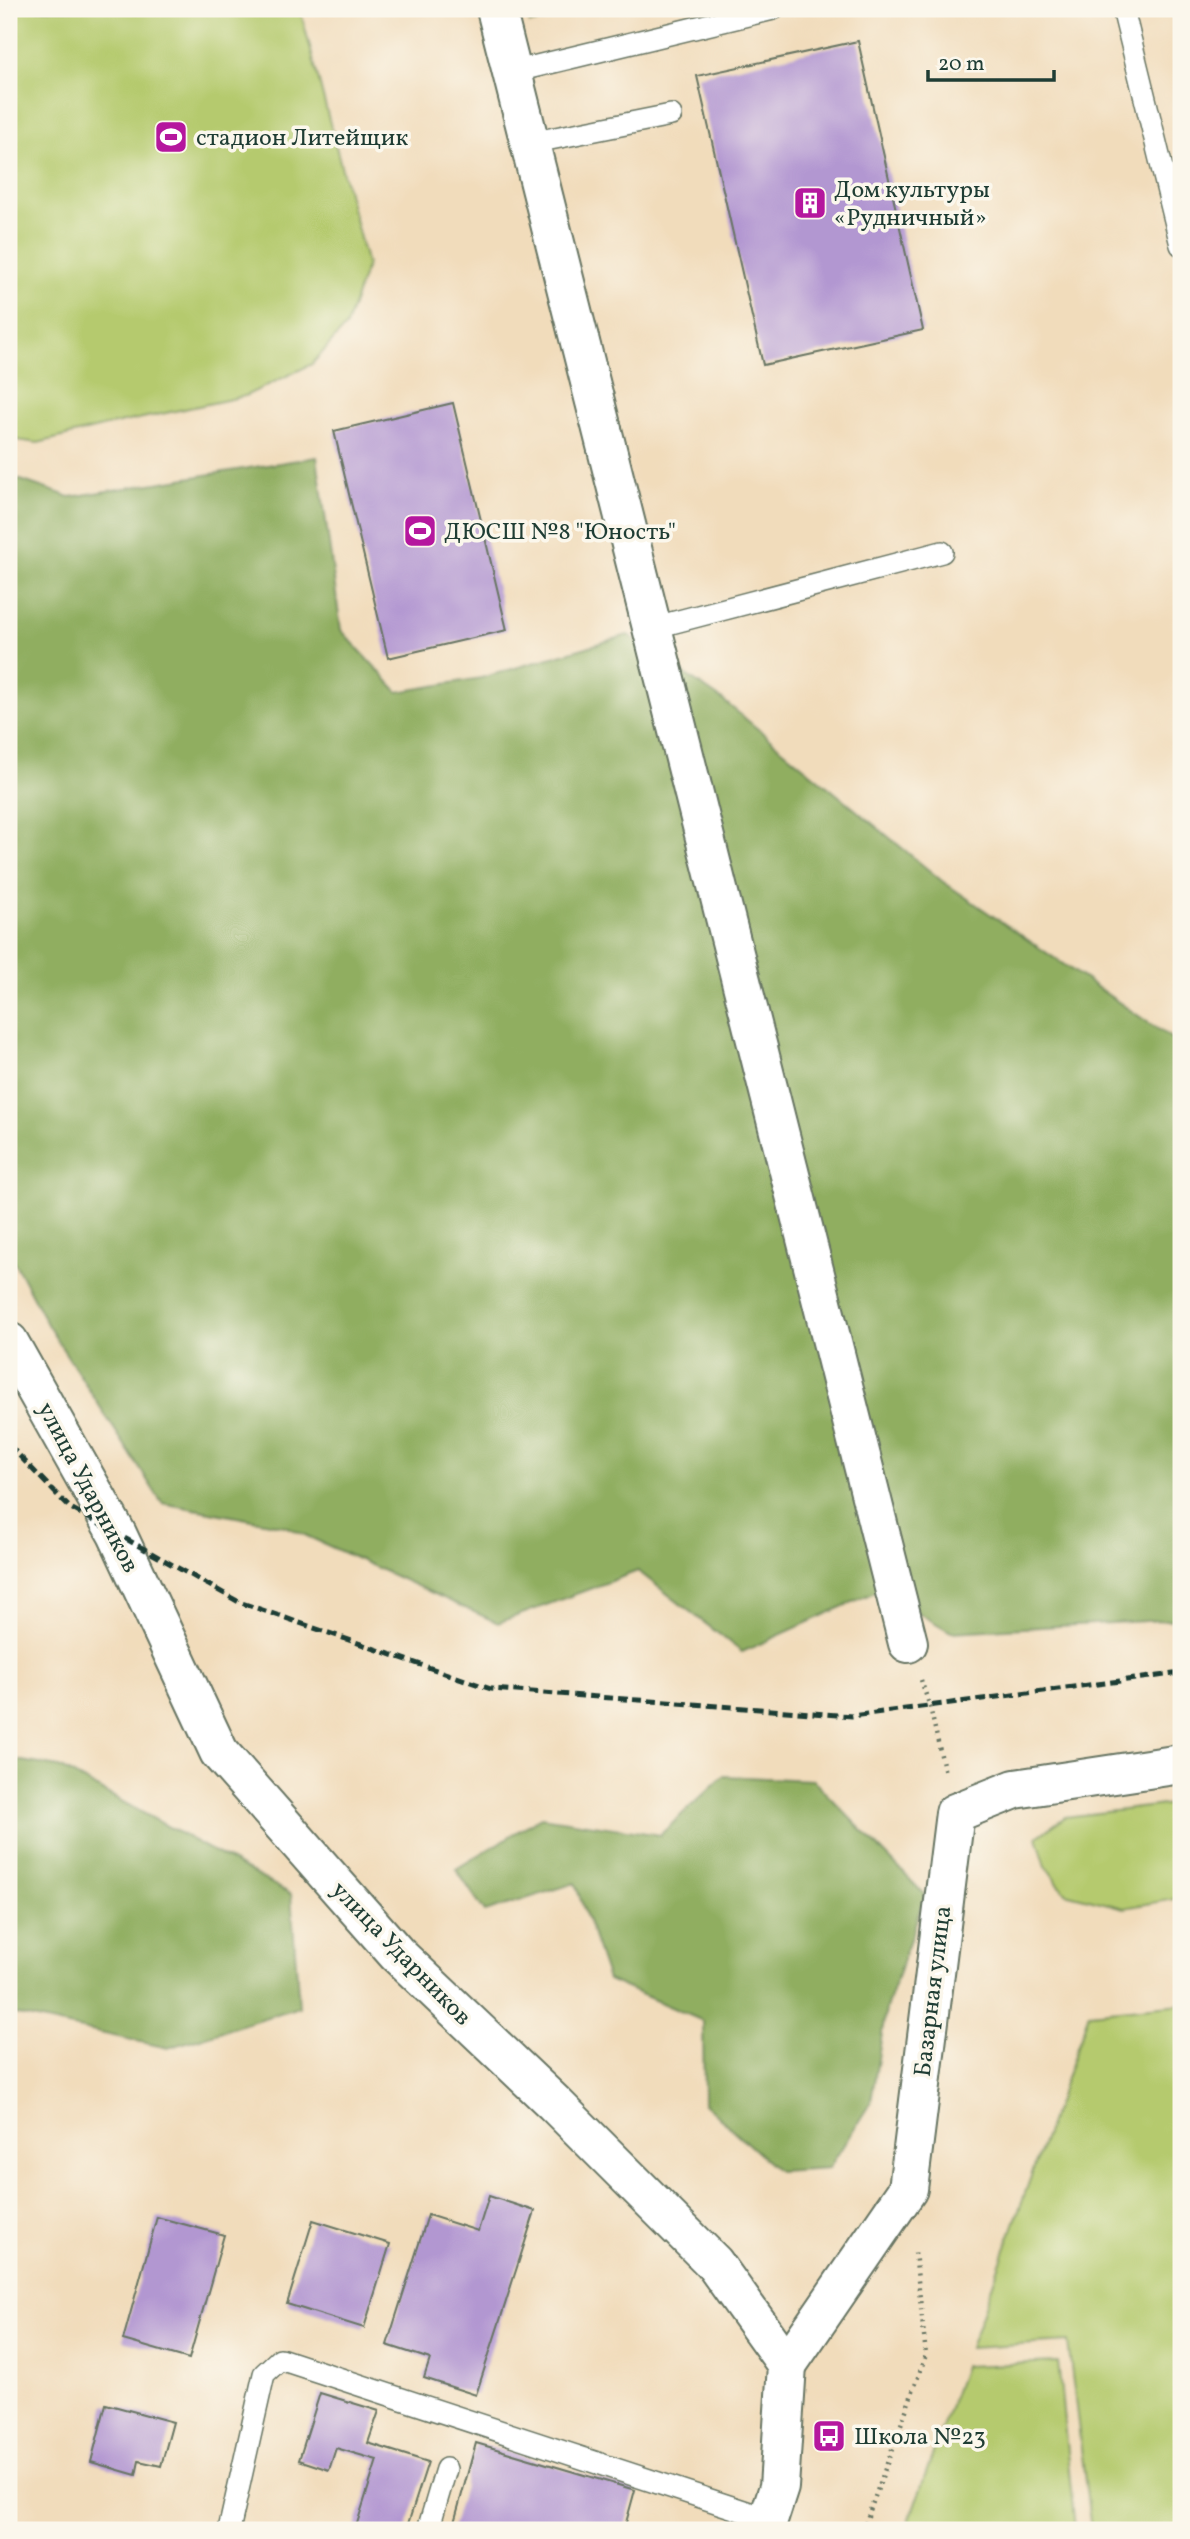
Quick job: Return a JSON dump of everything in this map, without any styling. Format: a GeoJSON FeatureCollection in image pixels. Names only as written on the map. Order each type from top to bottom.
{"type":"FeatureCollection","features":[{"type":"Feature","properties":{"kind":"street"},"geometry":{"type":"LineString","coordinates":[[496,9],[908,1643]]}},
{"type":"Feature","properties":{"kind":"street","name":"улица Ударников"},"geometry":{"type":"LineString","coordinates":[[9,1342],[117,1534],[219,1752],[397,1954],[554,2103],[714,2263],[787,2365]]}},
{"type":"Feature","properties":{"kind":"street"},"geometry":{"type":"LineString","coordinates":[[955,1813],[1015,1789],[1181,1764]]}},
{"type":"Feature","properties":{"kind":"street","name":"Базарная улица"},"geometry":{"type":"LineString","coordinates":[[787,2365],[908,2189],[955,1813]]}},
{"type":"Feature","properties":{"kind":"street"},"geometry":{"type":"LineString","coordinates":[[766,2525],[779,2487],[787,2365]]}},
{"type":"Feature","properties":{"kind":"lane"},"geometry":{"type":"LineString","coordinates":[[512,72],[774,9]]}},
{"type":"Feature","properties":{"kind":"lane"},"geometry":{"type":"LineString","coordinates":[[1124,9],[1181,245]]}},
{"type":"Feature","properties":{"kind":"lane"},"geometry":{"type":"LineString","coordinates":[[530,143],[671,115]]}},
{"type":"Feature","properties":{"kind":"lane"},"geometry":{"type":"LineString","coordinates":[[652,628],[942,552]]}},
{"type":"Feature","properties":{"kind":"lane"},"geometry":{"type":"LineString","coordinates":[[229,2530],[264,2374],[280,2359],[766,2525]]}},
{"type":"Feature","properties":{"kind":"lane"},"geometry":{"type":"LineString","coordinates":[[428,2530],[446,2469]]}},
{"type":"Feature","properties":{"kind":"path"},"geometry":{"type":"LineString","coordinates":[[908,1643],[930,1707],[955,1813]]}},
{"type":"Feature","properties":{"kind":"path"},"geometry":{"type":"LineString","coordinates":[[863,2530],[926,2355],[908,2189]]}},
{"type":"Feature","properties":{"kind":"green space","name":"стадион Литейщик"},"geometry":{"type":"Polygon","coordinates":[[[9,9],[300,9],[367,265],[346,326],[312,364],[245,396],[38,443],[9,439],[9,9]]]}},
{"type":"Feature","properties":{"kind":"green space"},"geometry":{"type":"Polygon","coordinates":[[[526,9],[590,9],[530,24],[526,9]]]}},
{"type":"Feature","properties":{"kind":"green space"},"geometry":{"type":"Polygon","coordinates":[[[317,457],[341,630],[398,692],[481,678],[628,635],[724,701],[942,881],[1181,1045],[1181,1619],[951,1632],[879,1590],[742,1652],[638,1571],[498,1623],[285,1526],[162,1503],[48,1326],[9,1252],[9,476],[70,497],[317,457]]]}},
{"type":"Feature","properties":{"kind":"green space"},"geometry":{"type":"Polygon","coordinates":[[[9,1759],[59,1767],[291,1894],[299,2007],[168,2048],[9,2013],[9,1759]]]}},
{"type":"Feature","properties":{"kind":"green space"},"geometry":{"type":"Polygon","coordinates":[[[723,1776],[813,1780],[925,1895],[886,2009],[871,2102],[829,2168],[778,2171],[704,2104],[703,2021],[608,1980],[575,1883],[485,1912],[456,1869],[541,1817],[660,1835],[723,1776]]]}},
{"type":"Feature","properties":{"kind":"green space"},"geometry":{"type":"Polygon","coordinates":[[[1181,1803],[1181,1898],[1124,1908],[1065,1893],[1046,1866],[1037,1837],[1065,1817],[1181,1803]]]}},
{"type":"Feature","properties":{"kind":"green space"},"geometry":{"type":"Polygon","coordinates":[[[1181,2004],[1181,2530],[1091,2530],[1068,2342],[970,2348],[1089,2013],[1181,2004]]]}},
{"type":"Feature","properties":{"kind":"green space"},"geometry":{"type":"Polygon","coordinates":[[[1058,2362],[1075,2530],[906,2530],[964,2366],[1058,2362]]]}},
{"type":"Feature","properties":{"kind":"building","name":"Дом культуры «Рудничный»"},"geometry":{"type":"Polygon","coordinates":[[[858,41],[923,330],[763,365],[697,76],[858,41]]]}},
{"type":"Feature","properties":{"kind":"building","name":"ДЮСШ №8 \"Юность\""},"geometry":{"type":"Polygon","coordinates":[[[453,403],[507,630],[388,658],[334,431],[453,403]]]}},
{"type":"Feature","properties":{"kind":"building"},"geometry":{"type":"Polygon","coordinates":[[[489,2196],[535,2211],[476,2395],[424,2378],[430,2359],[387,2345],[428,2215],[478,2231],[489,2196]]]}},
{"type":"Feature","properties":{"kind":"building"},"geometry":{"type":"Polygon","coordinates":[[[157,2217],[224,2235],[189,2359],[123,2340],[157,2217]]]}},
{"type":"Feature","properties":{"kind":"building"},"geometry":{"type":"Polygon","coordinates":[[[313,2220],[390,2244],[364,2328],[287,2304],[313,2220]]]}},
{"type":"Feature","properties":{"kind":"building"},"geometry":{"type":"Polygon","coordinates":[[[320,2393],[379,2411],[368,2443],[428,2462],[406,2530],[355,2530],[377,2460],[336,2448],[329,2470],[299,2460],[320,2393]]]}},
{"type":"Feature","properties":{"kind":"building"},"geometry":{"type":"Polygon","coordinates":[[[106,2404],[173,2422],[161,2466],[139,2461],[136,2475],[91,2462],[106,2404]]]}},
{"type":"Feature","properties":{"kind":"building"},"geometry":{"type":"Polygon","coordinates":[[[476,2443],[635,2490],[624,2530],[452,2530],[476,2443]]]}},
{"type":"Feature","properties":{"kind":"railway"},"geometry":{"type":"LineString","coordinates":[[9,1445],[69,1507],[239,1602],[491,1689],[852,1716],[1181,1673]]}},
{"type":"Feature","properties":{"kind":"place","name":"стадион Литейщик"},"geometry":{"type":"Point","coordinates":[171,137]}},
{"type":"Feature","properties":{"kind":"place","name":"Дом культуры «Рудничный»"},"geometry":{"type":"Point","coordinates":[810,203]}},
{"type":"Feature","properties":{"kind":"place","name":"ДЮСШ №8 \"Юность\""},"geometry":{"type":"Point","coordinates":[420,531]}},
{"type":"Feature","properties":{"kind":"place","name":"Школа №23"},"geometry":{"type":"Point","coordinates":[829,2436]}}]}
